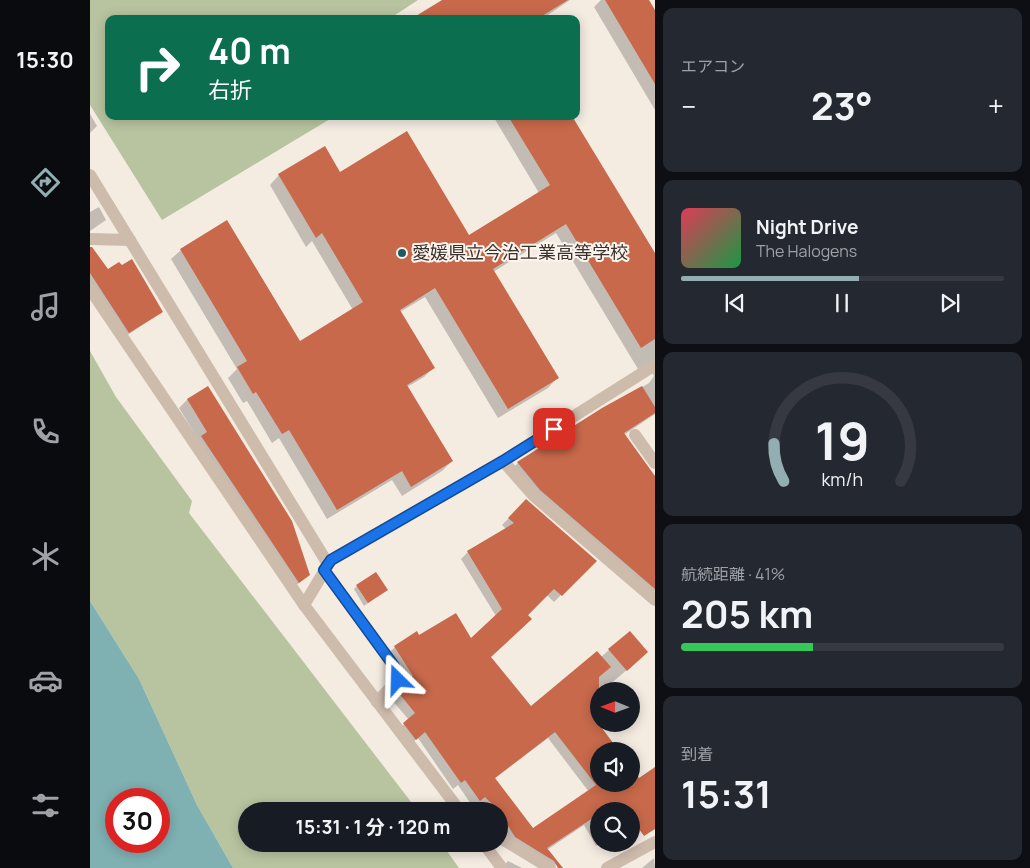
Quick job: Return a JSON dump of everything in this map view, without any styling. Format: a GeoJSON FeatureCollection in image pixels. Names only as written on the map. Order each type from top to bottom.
{"type":"FeatureCollection","features":[{"type":"Feature","properties":{"kind":"street"},"geometry":{"type":"LineString","coordinates":[[90,175],[326,567],[394,666],[398,680],[377,702]]}},
{"type":"Feature","properties":{"kind":"street"},"geometry":{"type":"LineString","coordinates":[[90,240],[130,240]]}},
{"type":"Feature","properties":{"kind":"street"},"geometry":{"type":"LineString","coordinates":[[90,289],[304,606],[453,802]]}},
{"type":"Feature","properties":{"kind":"street"},"geometry":{"type":"LineString","coordinates":[[304,606],[331,560],[503,461],[655,365]]}},
{"type":"Feature","properties":{"kind":"street"},"geometry":{"type":"LineString","coordinates":[[635,435],[655,462]]}},
{"type":"Feature","properties":{"kind":"street"},"geometry":{"type":"LineString","coordinates":[[503,461],[534,496],[655,600]]}},
{"type":"Feature","properties":{"kind":"street"},"geometry":{"type":"LineString","coordinates":[[508,842],[550,868]]}},
{"type":"Feature","properties":{"kind":"street"},"geometry":{"type":"LineString","coordinates":[[607,868],[655,842]]}},
{"type":"Feature","properties":{"kind":"street"},"geometry":{"type":"LineString","coordinates":[[490,852],[502,868]]}},
{"type":"Feature","properties":{"kind":"green space"},"geometry":{"type":"Polygon","coordinates":[[[90,0],[418,0],[395,15],[105,15],[105,120],[328,120],[162,220],[90,105],[90,0]]]}},
{"type":"Feature","properties":{"kind":"green space"},"geometry":{"type":"Polygon","coordinates":[[[90,351],[116,397],[192,501],[189,513],[411,802],[238,802],[238,852],[448,852],[459,868],[233,868],[197,805],[139,679],[90,601],[90,351]]]}},
{"type":"Feature","properties":{"kind":"water"},"geometry":{"type":"Polygon","coordinates":[[[90,601],[139,679],[197,805],[233,868],[90,868],[90,601]]]}},
{"type":"Feature","properties":{"kind":"building"},"geometry":{"type":"Polygon","coordinates":[[[442,0],[568,0],[544,15],[418,15],[442,0]]]}},
{"type":"Feature","properties":{"kind":"building"},"geometry":{"type":"Polygon","coordinates":[[[605,0],[649,0],[655,10],[655,84],[605,0]]]}},
{"type":"Feature","properties":{"kind":"building"},"geometry":{"type":"Polygon","coordinates":[[[510,120],[574,120],[655,253],[655,339],[641,348],[566,224],[493,269],[559,378],[508,409],[435,288],[400,310],[435,368],[407,385],[453,461],[411,487],[402,471],[337,510],[289,430],[282,434],[256,392],[253,394],[237,367],[247,361],[180,249],[227,220],[300,341],[363,302],[322,233],[316,238],[278,174],[325,146],[340,172],[407,131],[469,235],[550,185],[510,120]]]}},
{"type":"Feature","properties":{"kind":"building"},"geometry":{"type":"Polygon","coordinates":[[[90,247],[92,247],[108,269],[119,262],[122,265],[132,259],[163,312],[129,333],[90,273],[90,247]]]}},
{"type":"Feature","properties":{"kind":"building"},"geometry":{"type":"Polygon","coordinates":[[[208,386],[292,521],[310,575],[299,583],[201,436],[207,432],[187,399],[208,386]]]}},
{"type":"Feature","properties":{"kind":"building"},"geometry":{"type":"Polygon","coordinates":[[[642,386],[655,407],[655,413],[624,433],[655,476],[655,589],[540,490],[517,462],[602,408],[642,386]]]}},
{"type":"Feature","properties":{"kind":"building"},"geometry":{"type":"Polygon","coordinates":[[[526,499],[597,561],[562,596],[554,589],[528,615],[532,619],[491,657],[531,706],[597,651],[611,667],[599,677],[599,682],[590,682],[590,732],[605,732],[612,742],[590,742],[590,777],[555,732],[495,778],[533,828],[590,789],[590,792],[640,792],[640,777],[655,767],[655,829],[644,836],[640,830],[640,802],[590,802],[590,820],[547,848],[563,868],[558,868],[554,861],[515,837],[508,826],[508,802],[490,802],[485,797],[480,801],[465,780],[461,783],[425,732],[416,740],[403,723],[415,713],[398,692],[413,676],[394,646],[417,631],[419,635],[456,613],[471,638],[502,609],[467,551],[514,523],[508,518],[526,499]]]}},
{"type":"Feature","properties":{"kind":"building"},"geometry":{"type":"Polygon","coordinates":[[[376,572],[388,590],[368,603],[356,585],[376,572]]]}},
{"type":"Feature","properties":{"kind":"building"},"geometry":{"type":"Polygon","coordinates":[[[630,631],[648,652],[627,671],[608,649],[630,631]]]}},
{"type":"Feature","properties":{"kind":"place","name":"愛媛県立今治工業高等学校"},"geometry":{"type":"Point","coordinates":[402,253]}},
{"type":"Feature","properties":{"kind":"route"},"geometry":{"type":"LineString","coordinates":[[398,680],[394,666],[324,570],[331,560],[503,461],[554,429]]}}]}
